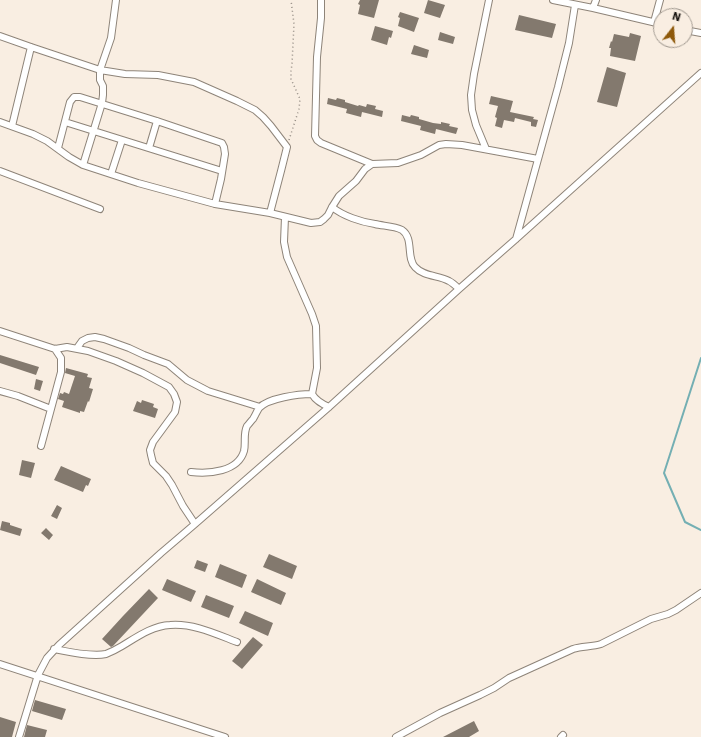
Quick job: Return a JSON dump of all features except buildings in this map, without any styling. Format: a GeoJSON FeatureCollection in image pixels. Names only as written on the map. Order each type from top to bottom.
{"type":"FeatureCollection","features":[{"type":"Feature","properties":{"kind":"street"},"geometry":{"type":"LineString","coordinates":[[83,164],[102,103],[103,86],[100,80],[100,70],[111,38],[116,0]]}},
{"type":"Feature","properties":{"kind":"street"},"geometry":{"type":"LineString","coordinates":[[321,0],[321,18],[317,57],[315,136],[321,143],[372,164],[398,163],[421,155],[439,145],[446,144],[462,145],[538,159]]}},
{"type":"Feature","properties":{"kind":"street"},"geometry":{"type":"LineString","coordinates":[[486,150],[476,125],[472,110],[471,95],[489,0]]}},
{"type":"Feature","properties":{"kind":"street"},"geometry":{"type":"LineString","coordinates":[[553,0],[653,22]]}},
{"type":"Feature","properties":{"kind":"street"},"geometry":{"type":"LineString","coordinates":[[593,8],[596,0]]}},
{"type":"Feature","properties":{"kind":"street"},"geometry":{"type":"LineString","coordinates":[[516,239],[563,65],[575,5]]}},
{"type":"Feature","properties":{"kind":"street"},"geometry":{"type":"LineString","coordinates":[[0,36],[100,70],[125,74],[166,76],[194,82],[255,110],[271,126],[286,147],[282,170],[270,213]]}},
{"type":"Feature","properties":{"kind":"street"},"geometry":{"type":"LineString","coordinates":[[12,126],[31,47]]}},
{"type":"Feature","properties":{"kind":"street"},"geometry":{"type":"LineString","coordinates":[[19,737],[38,676],[47,658],[54,650],[107,600],[329,407],[701,73]]}},
{"type":"Feature","properties":{"kind":"street"},"geometry":{"type":"LineString","coordinates":[[58,148],[70,102],[73,98],[80,97],[212,139],[222,143],[225,149],[222,171],[214,204]]}},
{"type":"Feature","properties":{"kind":"street"},"geometry":{"type":"LineString","coordinates":[[149,148],[157,121]]}},
{"type":"Feature","properties":{"kind":"street"},"geometry":{"type":"LineString","coordinates":[[0,122],[47,141],[69,157],[83,164],[138,184],[214,204],[270,213],[311,223],[320,222],[328,215],[339,196],[360,177],[365,169],[372,164]]}},
{"type":"Feature","properties":{"kind":"street"},"geometry":{"type":"LineString","coordinates":[[65,122],[222,171]]}},
{"type":"Feature","properties":{"kind":"street"},"geometry":{"type":"LineString","coordinates":[[111,174],[122,140]]}},
{"type":"Feature","properties":{"kind":"street"},"geometry":{"type":"LineString","coordinates":[[0,171],[100,208]]}},
{"type":"Feature","properties":{"kind":"street"},"geometry":{"type":"LineString","coordinates":[[332,207],[349,217],[372,224],[388,226],[404,232],[410,245],[412,264],[422,272],[449,281],[459,289]]}},
{"type":"Feature","properties":{"kind":"street"},"geometry":{"type":"LineString","coordinates":[[285,217],[284,242],[287,257],[316,326],[317,368],[312,394],[315,399],[329,407]]}},
{"type":"Feature","properties":{"kind":"street"},"geometry":{"type":"LineString","coordinates":[[0,331],[55,350],[67,347],[88,351],[143,373],[169,387],[177,402],[175,412],[153,442],[150,450],[154,463],[166,476],[195,524]]}},
{"type":"Feature","properties":{"kind":"street"},"geometry":{"type":"LineString","coordinates":[[77,348],[88,338],[95,337],[104,339],[168,364],[187,380],[208,391],[260,407]]}},
{"type":"Feature","properties":{"kind":"street"},"geometry":{"type":"LineString","coordinates":[[41,446],[60,372],[61,358],[55,350]]}},
{"type":"Feature","properties":{"kind":"street"},"geometry":{"type":"LineString","coordinates":[[0,391],[18,396],[51,409]]}},
{"type":"Feature","properties":{"kind":"street"},"geometry":{"type":"LineString","coordinates":[[191,472],[201,473],[226,468],[239,461],[244,450],[247,427],[260,407],[272,401],[287,397],[312,394]]}},
{"type":"Feature","properties":{"kind":"street"},"geometry":{"type":"LineString","coordinates":[[396,737],[440,713],[487,691],[514,675],[573,649],[601,644],[651,619],[668,614],[701,594]]}},
{"type":"Feature","properties":{"kind":"street"},"geometry":{"type":"LineString","coordinates":[[54,650],[94,655],[106,654],[151,630],[160,626],[171,625],[184,625],[198,628],[237,642]]}},
{"type":"Feature","properties":{"kind":"street"},"geometry":{"type":"LineString","coordinates":[[0,664],[213,735],[225,737]]}},
{"type":"Feature","properties":{"kind":"path"},"geometry":{"type":"LineString","coordinates":[[286,147],[299,109],[300,99],[292,79],[291,72],[294,24],[291,0]]}},
{"type":"Feature","properties":{"kind":"waterway"},"geometry":{"type":"LineString","coordinates":[[701,358],[664,473],[685,522],[701,530]]}}]}
